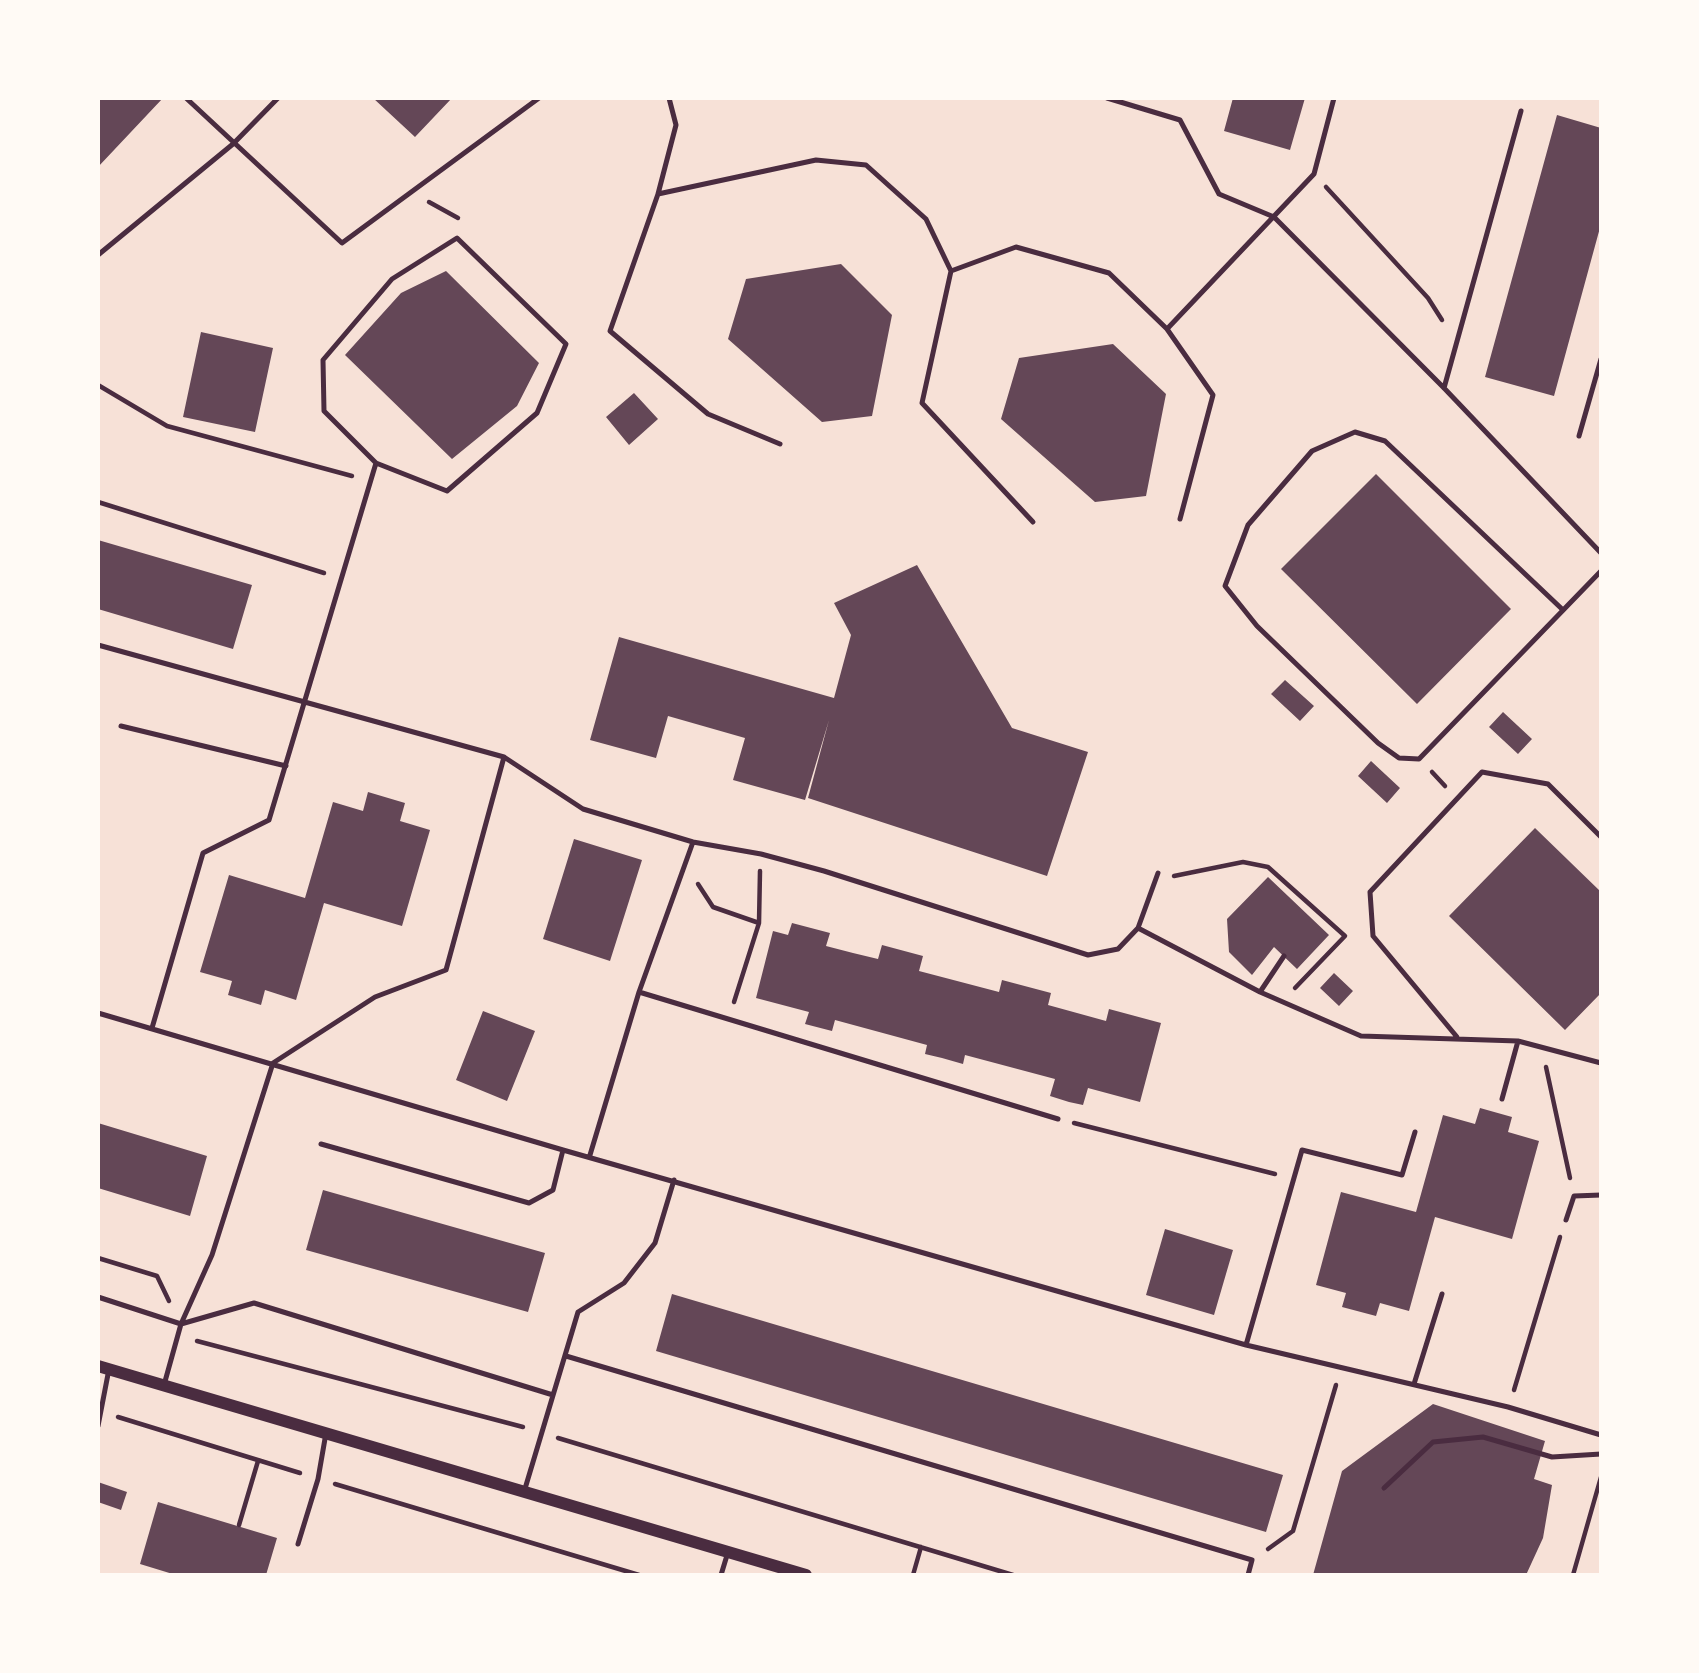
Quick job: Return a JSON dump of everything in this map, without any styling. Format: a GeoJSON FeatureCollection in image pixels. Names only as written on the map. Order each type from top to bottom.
{"type":"FeatureCollection","features":[{"type":"Feature","properties":{"kind":"street"},"geometry":{"type":"LineString","coordinates":[[104,1367],[806,1575]]}},
{"type":"Feature","properties":{"kind":"lane"},"geometry":{"type":"LineString","coordinates":[[186,98],[342,243],[539,98]]}},
{"type":"Feature","properties":{"kind":"lane"},"geometry":{"type":"LineString","coordinates":[[98,255],[233,144],[278,98]]}},
{"type":"Feature","properties":{"kind":"lane"},"geometry":{"type":"LineString","coordinates":[[669,98],[676,125],[658,194],[610,331],[708,414],[780,444]]}},
{"type":"Feature","properties":{"kind":"lane"},"geometry":{"type":"LineString","coordinates":[[1107,98],[1181,120],[1219,194],[1274,217],[1444,388],[1601,553]]}},
{"type":"Feature","properties":{"kind":"lane"},"geometry":{"type":"LineString","coordinates":[[1167,329],[1314,174],[1334,98]]}},
{"type":"Feature","properties":{"kind":"lane"},"geometry":{"type":"LineString","coordinates":[[1444,388],[1521,111]]}},
{"type":"Feature","properties":{"kind":"lane"},"geometry":{"type":"LineString","coordinates":[[658,194],[816,160],[866,165],[926,219],[951,271],[922,403],[1032,522]]}},
{"type":"Feature","properties":{"kind":"lane"},"geometry":{"type":"LineString","coordinates":[[457,238],[566,344],[537,413],[447,491],[376,463],[324,411],[323,360],[392,279],[457,238]]}},
{"type":"Feature","properties":{"kind":"lane"},"geometry":{"type":"LineString","coordinates":[[951,271],[1016,247],[1109,274],[1167,329],[1213,395],[1180,519]]}},
{"type":"Feature","properties":{"kind":"lane"},"geometry":{"type":"LineString","coordinates":[[1579,436],[1601,359]]}},
{"type":"Feature","properties":{"kind":"lane"},"geometry":{"type":"LineString","coordinates":[[1563,610],[1385,441],[1355,432],[1312,451],[1248,525],[1225,586],[1257,626],[1378,743],[1399,758],[1419,759],[1601,571]]}},
{"type":"Feature","properties":{"kind":"lane"},"geometry":{"type":"LineString","coordinates":[[152,1028],[203,853],[269,820],[376,463]]}},
{"type":"Feature","properties":{"kind":"lane"},"geometry":{"type":"LineString","coordinates":[[98,645],[504,757],[583,809],[693,842],[761,854],[1088,955],[1118,948],[1138,928],[1158,873]]}},
{"type":"Feature","properties":{"kind":"lane"},"geometry":{"type":"LineString","coordinates":[[121,726],[286,765]]}},
{"type":"Feature","properties":{"kind":"lane"},"geometry":{"type":"LineString","coordinates":[[164,1385],[181,1324],[212,1255],[273,1063],[375,996],[446,970],[504,757]]}},
{"type":"Feature","properties":{"kind":"lane"},"geometry":{"type":"LineString","coordinates":[[1457,1037],[1373,936],[1370,892],[1482,772],[1548,785],[1601,837]]}},
{"type":"Feature","properties":{"kind":"lane"},"geometry":{"type":"LineString","coordinates":[[590,1155],[639,992],[683,862],[693,842]]}},
{"type":"Feature","properties":{"kind":"lane"},"geometry":{"type":"LineString","coordinates":[[1138,928],[1260,992],[1361,1036],[1518,1041],[1601,1063]]}},
{"type":"Feature","properties":{"kind":"lane"},"geometry":{"type":"LineString","coordinates":[[1260,992],[1284,956]]}},
{"type":"Feature","properties":{"kind":"lane"},"geometry":{"type":"LineString","coordinates":[[639,992],[1058,1119]]}},
{"type":"Feature","properties":{"kind":"lane"},"geometry":{"type":"LineString","coordinates":[[98,1013],[563,1150],[590,1155],[1245,1345],[1508,1407],[1601,1435]]}},
{"type":"Feature","properties":{"kind":"lane"},"geometry":{"type":"LineString","coordinates":[[1502,1099],[1518,1041]]}},
{"type":"Feature","properties":{"kind":"lane"},"geometry":{"type":"LineString","coordinates":[[1245,1345],[1302,1150],[1402,1175],[1415,1132]]}},
{"type":"Feature","properties":{"kind":"lane"},"geometry":{"type":"LineString","coordinates":[[321,1144],[529,1203],[553,1190],[563,1150]]}},
{"type":"Feature","properties":{"kind":"lane"},"geometry":{"type":"LineString","coordinates":[[524,1492],[578,1312],[624,1283],[655,1243],[674,1180]]}},
{"type":"Feature","properties":{"kind":"lane"},"geometry":{"type":"LineString","coordinates":[[1566,1220],[1574,1196],[1601,1195]]}},
{"type":"Feature","properties":{"kind":"lane"},"geometry":{"type":"LineString","coordinates":[[1414,1384],[1442,1294]]}},
{"type":"Feature","properties":{"kind":"lane"},"geometry":{"type":"LineString","coordinates":[[98,1297],[181,1324],[254,1303],[554,1395]]}},
{"type":"Feature","properties":{"kind":"lane"},"geometry":{"type":"LineString","coordinates":[[566,1356],[1252,1560],[1248,1575]]}},
{"type":"Feature","properties":{"kind":"lane"},"geometry":{"type":"LineString","coordinates":[[98,1426],[102,1412],[104,1367]]}},
{"type":"Feature","properties":{"kind":"lane"},"geometry":{"type":"LineString","coordinates":[[298,1545],[318,1479],[326,1433]]}},
{"type":"Feature","properties":{"kind":"lane"},"geometry":{"type":"LineString","coordinates":[[1384,1488],[1433,1442],[1483,1437],[1552,1457],[1601,1454]]}},
{"type":"Feature","properties":{"kind":"lane"},"geometry":{"type":"LineString","coordinates":[[721,1575],[727,1552]]}},
{"type":"Feature","properties":{"kind":"path"},"geometry":{"type":"LineString","coordinates":[[1314,174],[1428,298],[1457,345]]}},
{"type":"Feature","properties":{"kind":"path"},"geometry":{"type":"LineString","coordinates":[[410,191],[458,218]]}},
{"type":"Feature","properties":{"kind":"path"},"geometry":{"type":"LineString","coordinates":[[98,385],[167,426],[258,453],[370,481]]}},
{"type":"Feature","properties":{"kind":"path"},"geometry":{"type":"LineString","coordinates":[[98,502],[342,579]]}},
{"type":"Feature","properties":{"kind":"path"},"geometry":{"type":"LineString","coordinates":[[1419,759],[1457,799]]}},
{"type":"Feature","properties":{"kind":"path"},"geometry":{"type":"LineString","coordinates":[[729,1020],[759,923],[761,854]]}},
{"type":"Feature","properties":{"kind":"path"},"geometry":{"type":"LineString","coordinates":[[683,862],[713,907],[759,923]]}},
{"type":"Feature","properties":{"kind":"path"},"geometry":{"type":"LineString","coordinates":[[1158,873],[1175,876],[1243,862],[1268,867],[1345,936],[1283,1002]]}},
{"type":"Feature","properties":{"kind":"path"},"geometry":{"type":"LineString","coordinates":[[1542,1048],[1574,1196]]}},
{"type":"Feature","properties":{"kind":"path"},"geometry":{"type":"LineString","coordinates":[[1058,1119],[1293,1179]]}},
{"type":"Feature","properties":{"kind":"path"},"geometry":{"type":"LineString","coordinates":[[1508,1407],[1566,1220]]}},
{"type":"Feature","properties":{"kind":"path"},"geometry":{"type":"LineString","coordinates":[[98,1258],[157,1276],[181,1324]]}},
{"type":"Feature","properties":{"kind":"path"},"geometry":{"type":"LineString","coordinates":[[177,1336],[542,1433],[1013,1575]]}},
{"type":"Feature","properties":{"kind":"path"},"geometry":{"type":"LineString","coordinates":[[1252,1560],[1293,1531],[1341,1367]]}},
{"type":"Feature","properties":{"kind":"path"},"geometry":{"type":"LineString","coordinates":[[102,1412],[639,1575]]}},
{"type":"Feature","properties":{"kind":"path"},"geometry":{"type":"LineString","coordinates":[[239,1525],[258,1461]]}},
{"type":"Feature","properties":{"kind":"path"},"geometry":{"type":"LineString","coordinates":[[1573,1575],[1601,1477]]}},
{"type":"Feature","properties":{"kind":"path"},"geometry":{"type":"LineString","coordinates":[[913,1575],[921,1547]]}},
{"type":"Feature","properties":{"kind":"building"},"geometry":{"type":"Polygon","coordinates":[[[98,98],[163,98],[98,167],[98,98]]]}},
{"type":"Feature","properties":{"kind":"building"},"geometry":{"type":"Polygon","coordinates":[[[373,98],[452,98],[415,137],[373,98]]]}},
{"type":"Feature","properties":{"kind":"building"},"geometry":{"type":"Polygon","coordinates":[[[1233,98],[1305,98],[1290,150],[1224,131],[1233,98]]]}},
{"type":"Feature","properties":{"kind":"building"},"geometry":{"type":"Polygon","coordinates":[[[1557,115],[1601,128],[1601,224],[1554,396],[1485,377],[1557,115]]]}},
{"type":"Feature","properties":{"kind":"building"},"geometry":{"type":"Polygon","coordinates":[[[841,264],[892,315],[872,416],[822,422],[728,339],[746,279],[841,264]]]}},
{"type":"Feature","properties":{"kind":"building"},"geometry":{"type":"Polygon","coordinates":[[[446,271],[539,363],[517,406],[452,459],[345,355],[401,293],[446,271]]]}},
{"type":"Feature","properties":{"kind":"building"},"geometry":{"type":"Polygon","coordinates":[[[201,332],[273,348],[255,432],[183,417],[201,332]]]}},
{"type":"Feature","properties":{"kind":"building"},"geometry":{"type":"Polygon","coordinates":[[[1113,344],[1166,394],[1146,496],[1095,502],[1001,419],[1019,358],[1113,344]]]}},
{"type":"Feature","properties":{"kind":"building"},"geometry":{"type":"Polygon","coordinates":[[[634,393],[658,419],[629,445],[606,417],[634,393]]]}},
{"type":"Feature","properties":{"kind":"building"},"geometry":{"type":"Polygon","coordinates":[[[1376,474],[1511,609],[1417,704],[1281,569],[1376,474]]]}},
{"type":"Feature","properties":{"kind":"building"},"geometry":{"type":"Polygon","coordinates":[[[98,540],[252,585],[233,649],[98,609],[98,540]]]}},
{"type":"Feature","properties":{"kind":"building"},"geometry":{"type":"Polygon","coordinates":[[[917,565],[1012,728],[1088,752],[1047,876],[808,798],[829,720],[805,800],[733,780],[745,738],[668,716],[656,758],[590,740],[619,637],[834,698],[851,635],[834,603],[917,565]]]}},
{"type":"Feature","properties":{"kind":"building"},"geometry":{"type":"Polygon","coordinates":[[[1285,680],[1314,706],[1300,721],[1271,694],[1285,680]]]}},
{"type":"Feature","properties":{"kind":"building"},"geometry":{"type":"Polygon","coordinates":[[[1503,712],[1532,739],[1518,754],[1489,727],[1503,712]]]}},
{"type":"Feature","properties":{"kind":"building"},"geometry":{"type":"Polygon","coordinates":[[[1371,761],[1400,788],[1387,803],[1358,776],[1371,761]]]}},
{"type":"Feature","properties":{"kind":"building"},"geometry":{"type":"Polygon","coordinates":[[[368,792],[405,803],[400,821],[430,830],[402,926],[324,903],[296,1000],[265,990],[261,1005],[228,995],[232,981],[200,972],[229,875],[305,898],[333,802],[363,811],[368,792]]]}},
{"type":"Feature","properties":{"kind":"building"},"geometry":{"type":"Polygon","coordinates":[[[1535,828],[1601,892],[1601,993],[1565,1030],[1449,916],[1535,828]]]}},
{"type":"Feature","properties":{"kind":"building"},"geometry":{"type":"Polygon","coordinates":[[[574,839],[642,860],[610,961],[543,939],[574,839]]]}},
{"type":"Feature","properties":{"kind":"building"},"geometry":{"type":"Polygon","coordinates":[[[1268,877],[1329,935],[1297,969],[1274,947],[1252,975],[1229,952],[1227,919],[1268,877]]]}},
{"type":"Feature","properties":{"kind":"building"},"geometry":{"type":"Polygon","coordinates":[[[792,923],[830,933],[826,946],[878,959],[882,945],[923,956],[919,971],[999,992],[1002,980],[1051,993],[1048,1005],[1106,1021],[1109,1009],[1161,1023],[1140,1102],[1088,1088],[1083,1105],[1069,1102],[1050,1096],[1055,1079],[965,1055],[963,1064],[925,1054],[927,1045],[835,1020],[832,1031],[805,1024],[809,1012],[756,998],[773,931],[788,935],[792,923]]]}},
{"type":"Feature","properties":{"kind":"building"},"geometry":{"type":"Polygon","coordinates":[[[1334,973],[1353,991],[1339,1006],[1320,988],[1334,973]]]}},
{"type":"Feature","properties":{"kind":"building"},"geometry":{"type":"Polygon","coordinates":[[[483,1011],[535,1031],[507,1101],[456,1080],[483,1011]]]}},
{"type":"Feature","properties":{"kind":"building"},"geometry":{"type":"Polygon","coordinates":[[[1480,1108],[1512,1117],[1508,1132],[1539,1141],[1512,1239],[1435,1217],[1409,1311],[1380,1303],[1376,1316],[1342,1307],[1346,1293],[1316,1285],[1341,1192],[1416,1212],[1443,1115],[1475,1124],[1480,1108]]]}},
{"type":"Feature","properties":{"kind":"building"},"geometry":{"type":"Polygon","coordinates":[[[98,1123],[207,1156],[190,1216],[98,1188],[98,1123]]]}},
{"type":"Feature","properties":{"kind":"building"},"geometry":{"type":"Polygon","coordinates":[[[323,1190],[545,1253],[528,1312],[306,1250],[323,1190]]]}},
{"type":"Feature","properties":{"kind":"building"},"geometry":{"type":"Polygon","coordinates":[[[1165,1229],[1233,1250],[1214,1315],[1146,1295],[1165,1229]]]}},
{"type":"Feature","properties":{"kind":"building"},"geometry":{"type":"Polygon","coordinates":[[[672,1294],[1283,1475],[1266,1532],[656,1351],[672,1294]]]}},
{"type":"Feature","properties":{"kind":"building"},"geometry":{"type":"Polygon","coordinates":[[[1433,1404],[1545,1441],[1534,1479],[1552,1485],[1543,1538],[1526,1575],[1313,1575],[1342,1471],[1433,1404]]]}},
{"type":"Feature","properties":{"kind":"building"},"geometry":{"type":"Polygon","coordinates":[[[98,1482],[127,1492],[121,1510],[98,1502],[98,1482]]]}},
{"type":"Feature","properties":{"kind":"building"},"geometry":{"type":"Polygon","coordinates":[[[158,1502],[277,1538],[266,1575],[176,1575],[140,1564],[158,1502]]]}}]}
